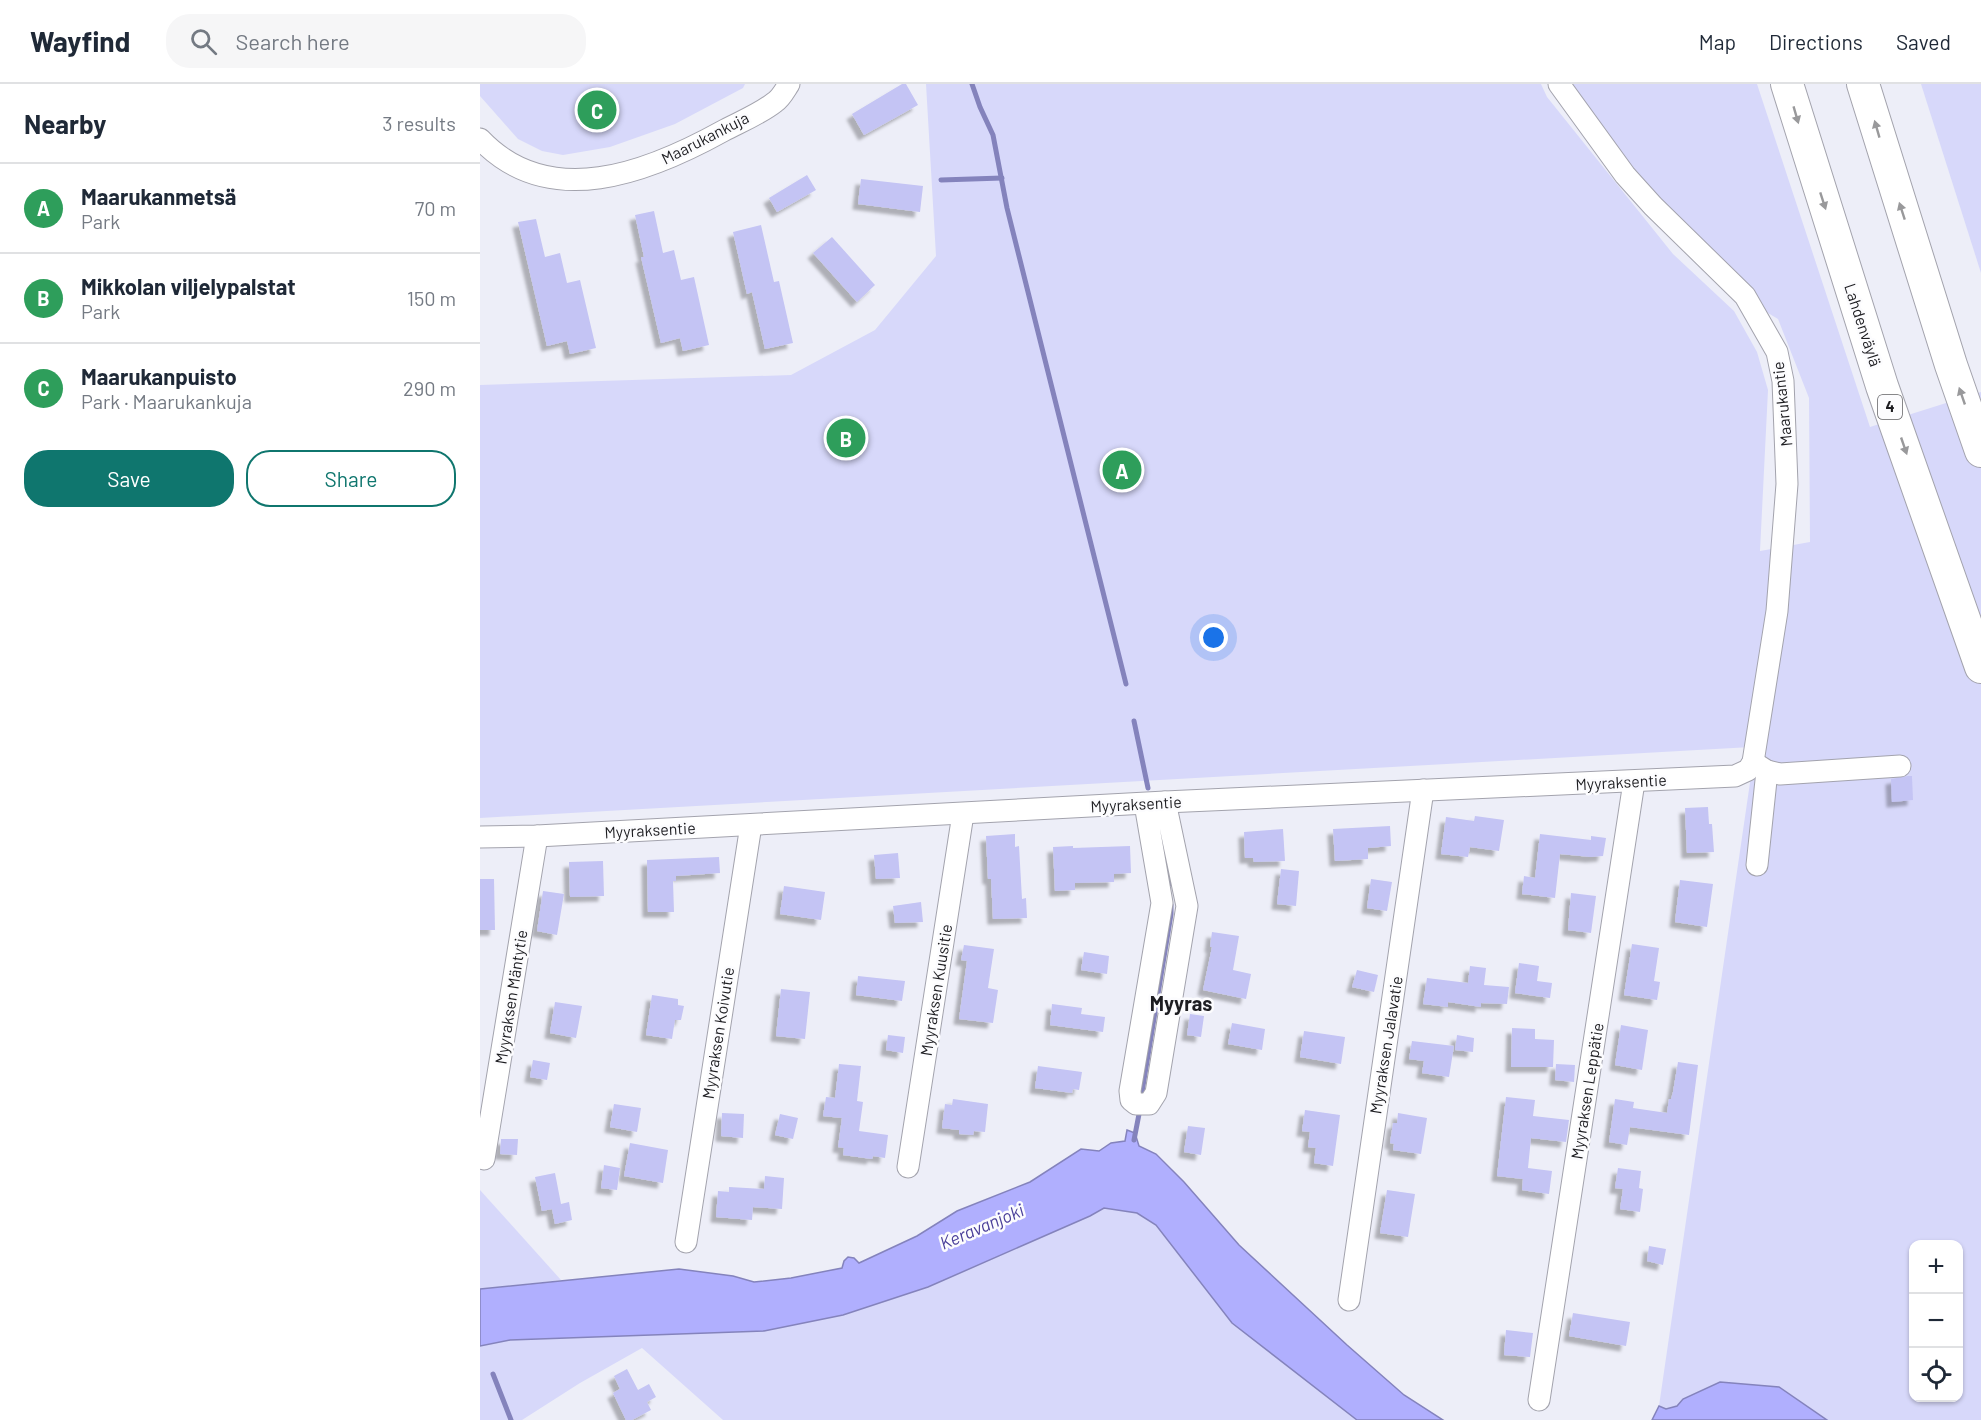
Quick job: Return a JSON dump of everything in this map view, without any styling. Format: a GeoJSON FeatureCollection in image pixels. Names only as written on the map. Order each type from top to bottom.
{"type":"FeatureCollection","features":[{"type":"Feature","properties":{"kind":"highway","name":"Lahdenväylä"},"geometry":{"type":"LineString","coordinates":[[1787,84],[1882,386],[1981,667]]}},
{"type":"Feature","properties":{"kind":"highway"},"geometry":{"type":"LineString","coordinates":[[1863,84],[1947,354],[1981,451]]}},
{"type":"Feature","properties":{"kind":"street","name":"Maarukankuja"},"geometry":{"type":"LineString","coordinates":[[480,139],[502,159],[523,171],[546,178],[572,180],[618,175],[658,163],[692,148],[777,101],[789,84]]}},
{"type":"Feature","properties":{"kind":"street","name":"Maarukantie"},"geometry":{"type":"LineString","coordinates":[[1559,84],[1625,176],[1745,296],[1777,352],[1783,381],[1787,484],[1777,611],[1758,730],[1760,766]]}},
{"type":"Feature","properties":{"kind":"street"},"geometry":{"type":"LineString","coordinates":[[1758,865],[1760,766],[1780,774],[1900,766]]}},
{"type":"Feature","properties":{"kind":"street","name":"Myyraksentie"},"geometry":{"type":"LineString","coordinates":[[480,837],[537,836],[1423,790],[1634,782],[1735,776],[1760,766]]}},
{"type":"Feature","properties":{"kind":"street","name":"Myyraksen Leppätie"},"geometry":{"type":"LineString","coordinates":[[1539,1400],[1634,782]]}},
{"type":"Feature","properties":{"kind":"street","name":"Myyraksen Jalavatie"},"geometry":{"type":"LineString","coordinates":[[1349,1300],[1423,790]]}},
{"type":"Feature","properties":{"kind":"street"},"geometry":{"type":"LineString","coordinates":[[1155,803],[1187,906],[1156,1093],[1149,1104],[1136,1104],[1131,1100],[1130,1091],[1162,903],[1155,803]]}},
{"type":"Feature","properties":{"kind":"street","name":"Myyraksen Kuusitie"},"geometry":{"type":"LineString","coordinates":[[908,1167],[963,814]]}},
{"type":"Feature","properties":{"kind":"street","name":"Myyraksen Koivutie"},"geometry":{"type":"LineString","coordinates":[[686,1242],[751,825]]}},
{"type":"Feature","properties":{"kind":"street","name":"Myyraksen Mäntytie"},"geometry":{"type":"LineString","coordinates":[[484,1159],[537,836]]}},
{"type":"Feature","properties":{"kind":"shaded area"},"geometry":{"type":"Polygon","coordinates":[[[480,84],[745,84],[743,88],[675,124],[610,147],[563,155],[542,151],[518,139],[480,96],[480,84]]]}},
{"type":"Feature","properties":{"kind":"shaded area"},"geometry":{"type":"Polygon","coordinates":[[[926,84],[1541,84],[1547,97],[1673,254],[1734,311],[1757,352],[1768,390],[1760,551],[1810,542],[1809,398],[1778,319],[1763,310],[1630,170],[1568,84],[1757,84],[1870,427],[1981,392],[1981,1420],[1827,1420],[1779,1387],[1683,1399],[1670,1408],[1659,1406],[1753,762],[1751,747],[480,818],[480,385],[791,375],[875,330],[936,256],[926,84]]]}},
{"type":"Feature","properties":{"kind":"shaded area"},"geometry":{"type":"Polygon","coordinates":[[[1921,84],[1981,84],[1981,273],[1921,84]]]}},
{"type":"Feature","properties":{"kind":"shaded area"},"geometry":{"type":"Polygon","coordinates":[[[480,1190],[561,1280],[480,1289],[480,1190]]]}},
{"type":"Feature","properties":{"kind":"shaded area"},"geometry":{"type":"Polygon","coordinates":[[[1104,1208],[1137,1213],[1156,1225],[1232,1323],[1357,1420],[723,1420],[642,1348],[580,1383],[522,1420],[480,1420],[480,1346],[510,1340],[843,1315],[928,1287],[1104,1208]]]}},
{"type":"Feature","properties":{"kind":"water","name":"Keravanjoki"},"geometry":{"type":"Polygon","coordinates":[[[1127,1130],[1135,1133],[1139,1146],[1156,1154],[1184,1182],[1239,1245],[1347,1345],[1404,1395],[1443,1420],[1357,1420],[1232,1323],[1156,1225],[1137,1213],[1104,1208],[928,1287],[843,1315],[764,1331],[510,1340],[480,1346],[480,1289],[679,1269],[733,1276],[754,1282],[791,1278],[842,1268],[848,1257],[854,1258],[859,1263],[917,1236],[957,1211],[1030,1182],[1081,1149],[1099,1151],[1111,1143],[1125,1141],[1127,1130]]]}},
{"type":"Feature","properties":{"kind":"water"},"geometry":{"type":"Polygon","coordinates":[[[1720,1382],[1779,1387],[1827,1420],[1652,1420],[1659,1406],[1666,1409],[1677,1406],[1683,1399],[1720,1382]]]}},
{"type":"Feature","properties":{"kind":"building"},"geometry":{"type":"Polygon","coordinates":[[[902,84],[906,84],[918,105],[864,135],[852,114],[902,84]]]}},
{"type":"Feature","properties":{"kind":"building"},"geometry":{"type":"Polygon","coordinates":[[[807,175],[816,190],[777,212],[769,198],[807,175]]]}},
{"type":"Feature","properties":{"kind":"building"},"geometry":{"type":"Polygon","coordinates":[[[861,179],[923,186],[920,212],[858,204],[861,179]]]}},
{"type":"Feature","properties":{"kind":"building"},"geometry":{"type":"Polygon","coordinates":[[[654,211],[663,253],[674,250],[681,280],[694,277],[709,345],[683,351],[680,338],[661,343],[641,257],[644,257],[635,215],[654,211]]]}},
{"type":"Feature","properties":{"kind":"building"},"geometry":{"type":"Polygon","coordinates":[[[536,219],[545,257],[560,253],[567,283],[580,280],[596,348],[570,354],[567,341],[547,346],[518,222],[536,219]]]}},
{"type":"Feature","properties":{"kind":"building"},"geometry":{"type":"Polygon","coordinates":[[[761,225],[774,282],[779,281],[793,343],[765,349],[752,292],[747,294],[733,232],[761,225]]]}},
{"type":"Feature","properties":{"kind":"building"},"geometry":{"type":"Polygon","coordinates":[[[832,237],[875,285],[857,302],[813,253],[832,237]]]}},
{"type":"Feature","properties":{"kind":"building"},"geometry":{"type":"Polygon","coordinates":[[[1912,776],[1913,800],[1892,802],[1891,779],[1912,776]]]}},
{"type":"Feature","properties":{"kind":"building"},"geometry":{"type":"Polygon","coordinates":[[[1708,807],[1714,852],[1687,853],[1685,808],[1708,807]]]}},
{"type":"Feature","properties":{"kind":"building"},"geometry":{"type":"Polygon","coordinates":[[[1475,816],[1504,820],[1499,851],[1470,847],[1468,857],[1441,854],[1446,817],[1474,821],[1475,816]]]}},
{"type":"Feature","properties":{"kind":"building"},"geometry":{"type":"Polygon","coordinates":[[[1390,826],[1391,846],[1368,848],[1368,859],[1335,861],[1333,829],[1390,826]]]}},
{"type":"Feature","properties":{"kind":"building"},"geometry":{"type":"Polygon","coordinates":[[[1283,829],[1285,861],[1254,862],[1253,858],[1245,858],[1244,832],[1283,829]]]}},
{"type":"Feature","properties":{"kind":"building"},"geometry":{"type":"Polygon","coordinates":[[[1015,834],[1015,847],[1019,846],[1022,899],[1026,898],[1027,918],[993,919],[986,836],[1015,834]]]}},
{"type":"Feature","properties":{"kind":"building"},"geometry":{"type":"Polygon","coordinates":[[[1540,834],[1591,840],[1591,836],[1606,838],[1603,856],[1560,854],[1555,898],[1522,894],[1524,876],[1535,878],[1540,834]]]}},
{"type":"Feature","properties":{"kind":"building"},"geometry":{"type":"Polygon","coordinates":[[[1073,846],[1073,848],[1130,846],[1131,873],[1114,874],[1114,882],[1075,883],[1075,890],[1055,891],[1053,847],[1073,846]]]}},
{"type":"Feature","properties":{"kind":"building"},"geometry":{"type":"Polygon","coordinates":[[[898,853],[900,878],[876,879],[874,855],[898,853]]]}},
{"type":"Feature","properties":{"kind":"building"},"geometry":{"type":"Polygon","coordinates":[[[719,857],[720,873],[676,876],[676,881],[673,881],[674,912],[648,912],[647,860],[719,857]]]}},
{"type":"Feature","properties":{"kind":"building"},"geometry":{"type":"Polygon","coordinates":[[[603,861],[604,896],[570,897],[569,862],[603,861]]]}},
{"type":"Feature","properties":{"kind":"building"},"geometry":{"type":"Polygon","coordinates":[[[1281,869],[1299,871],[1296,906],[1277,904],[1281,869]]]}},
{"type":"Feature","properties":{"kind":"building"},"geometry":{"type":"Polygon","coordinates":[[[480,879],[494,879],[495,930],[480,930],[480,879]]]}},
{"type":"Feature","properties":{"kind":"building"},"geometry":{"type":"Polygon","coordinates":[[[1371,879],[1392,882],[1387,911],[1367,908],[1371,879]]]}},
{"type":"Feature","properties":{"kind":"building"},"geometry":{"type":"Polygon","coordinates":[[[1680,880],[1713,884],[1707,927],[1675,922],[1680,880]]]}},
{"type":"Feature","properties":{"kind":"building"},"geometry":{"type":"Polygon","coordinates":[[[784,886],[825,892],[821,920],[780,914],[784,886]]]}},
{"type":"Feature","properties":{"kind":"building"},"geometry":{"type":"Polygon","coordinates":[[[543,891],[564,894],[557,935],[537,931],[543,891]]]}},
{"type":"Feature","properties":{"kind":"building"},"geometry":{"type":"Polygon","coordinates":[[[1571,893],[1596,896],[1591,933],[1568,930],[1571,893]]]}},
{"type":"Feature","properties":{"kind":"building"},"geometry":{"type":"Polygon","coordinates":[[[921,902],[923,922],[895,923],[893,906],[921,902]]]}},
{"type":"Feature","properties":{"kind":"building"},"geometry":{"type":"Polygon","coordinates":[[[1212,932],[1239,936],[1233,970],[1251,974],[1246,999],[1203,990],[1212,947],[1210,947],[1212,932]]]}},
{"type":"Feature","properties":{"kind":"building"},"geometry":{"type":"Polygon","coordinates":[[[1632,944],[1659,948],[1654,981],[1660,982],[1657,1000],[1624,995],[1632,944]]]}},
{"type":"Feature","properties":{"kind":"building"},"geometry":{"type":"Polygon","coordinates":[[[964,945],[994,949],[988,988],[998,990],[993,1023],[959,1019],[967,961],[961,960],[964,945]]]}},
{"type":"Feature","properties":{"kind":"building"},"geometry":{"type":"Polygon","coordinates":[[[1084,952],[1109,956],[1107,974],[1081,970],[1084,952]]]}},
{"type":"Feature","properties":{"kind":"building"},"geometry":{"type":"Polygon","coordinates":[[[1519,963],[1539,966],[1537,981],[1552,983],[1550,998],[1515,993],[1519,963]]]}},
{"type":"Feature","properties":{"kind":"building"},"geometry":{"type":"Polygon","coordinates":[[[1470,966],[1486,968],[1484,985],[1509,987],[1507,1004],[1481,1003],[1481,1007],[1448,1002],[1448,1007],[1423,1004],[1427,978],[1468,983],[1470,966]]]}},
{"type":"Feature","properties":{"kind":"building"},"geometry":{"type":"Polygon","coordinates":[[[1357,970],[1378,975],[1374,992],[1352,987],[1357,970]]]}},
{"type":"Feature","properties":{"kind":"building"},"geometry":{"type":"Polygon","coordinates":[[[858,976],[905,981],[902,1001],[856,995],[858,976]]]}},
{"type":"Feature","properties":{"kind":"building"},"geometry":{"type":"Polygon","coordinates":[[[781,989],[810,992],[805,1039],[776,1036],[781,989]]]}},
{"type":"Feature","properties":{"kind":"building"},"geometry":{"type":"Polygon","coordinates":[[[652,995],[678,999],[678,1005],[684,1006],[681,1020],[675,1020],[672,1039],[646,1035],[652,995]]]}},
{"type":"Feature","properties":{"kind":"building"},"geometry":{"type":"Polygon","coordinates":[[[555,1002],[582,1006],[576,1038],[550,1033],[555,1002]]]}},
{"type":"Feature","properties":{"kind":"building"},"geometry":{"type":"Polygon","coordinates":[[[1052,1004],[1082,1008],[1081,1014],[1105,1017],[1103,1032],[1050,1025],[1052,1004]]]}},
{"type":"Feature","properties":{"kind":"building"},"geometry":{"type":"Polygon","coordinates":[[[1190,1014],[1204,1016],[1201,1037],[1187,1035],[1190,1014]]]}},
{"type":"Feature","properties":{"kind":"building"},"geometry":{"type":"Polygon","coordinates":[[[1232,1023],[1265,1029],[1262,1050],[1228,1044],[1232,1023]]]}},
{"type":"Feature","properties":{"kind":"building"},"geometry":{"type":"Polygon","coordinates":[[[1621,1025],[1648,1030],[1642,1070],[1615,1065],[1621,1025]]]}},
{"type":"Feature","properties":{"kind":"building"},"geometry":{"type":"Polygon","coordinates":[[[1512,1028],[1535,1029],[1535,1039],[1554,1040],[1553,1067],[1511,1067],[1512,1028]]]}},
{"type":"Feature","properties":{"kind":"building"},"geometry":{"type":"Polygon","coordinates":[[[1304,1031],[1345,1037],[1341,1064],[1300,1057],[1304,1031]]]}},
{"type":"Feature","properties":{"kind":"building"},"geometry":{"type":"Polygon","coordinates":[[[888,1035],[905,1037],[903,1053],[886,1050],[888,1035]]]}},
{"type":"Feature","properties":{"kind":"building"},"geometry":{"type":"Polygon","coordinates":[[[1457,1035],[1474,1038],[1473,1052],[1455,1050],[1457,1035]]]}},
{"type":"Feature","properties":{"kind":"building"},"geometry":{"type":"Polygon","coordinates":[[[1412,1041],[1454,1046],[1449,1077],[1422,1073],[1424,1061],[1409,1059],[1412,1041]]]}},
{"type":"Feature","properties":{"kind":"building"},"geometry":{"type":"Polygon","coordinates":[[[533,1060],[550,1063],[547,1080],[530,1077],[533,1060]]]}},
{"type":"Feature","properties":{"kind":"building"},"geometry":{"type":"Polygon","coordinates":[[[1678,1062],[1698,1065],[1689,1135],[1630,1127],[1627,1145],[1609,1142],[1615,1099],[1634,1102],[1633,1108],[1667,1113],[1678,1062]]]}},
{"type":"Feature","properties":{"kind":"building"},"geometry":{"type":"Polygon","coordinates":[[[839,1064],[861,1066],[857,1101],[863,1102],[859,1131],[888,1135],[885,1158],[873,1156],[872,1159],[843,1155],[844,1148],[838,1147],[842,1118],[823,1116],[826,1097],[835,1098],[839,1064]]]}},
{"type":"Feature","properties":{"kind":"building"},"geometry":{"type":"Polygon","coordinates":[[[1556,1064],[1575,1065],[1574,1082],[1555,1080],[1556,1064]]]}},
{"type":"Feature","properties":{"kind":"building"},"geometry":{"type":"Polygon","coordinates":[[[1038,1066],[1082,1072],[1079,1090],[1073,1089],[1072,1093],[1035,1088],[1038,1066]]]}},
{"type":"Feature","properties":{"kind":"building"},"geometry":{"type":"Polygon","coordinates":[[[1506,1097],[1535,1100],[1533,1116],[1569,1120],[1566,1142],[1531,1138],[1528,1168],[1552,1171],[1549,1194],[1522,1190],[1523,1179],[1497,1176],[1506,1097]]]}},
{"type":"Feature","properties":{"kind":"building"},"geometry":{"type":"Polygon","coordinates":[[[953,1099],[988,1104],[985,1132],[974,1131],[973,1135],[959,1134],[959,1130],[942,1128],[945,1104],[952,1105],[953,1099]]]}},
{"type":"Feature","properties":{"kind":"building"},"geometry":{"type":"Polygon","coordinates":[[[614,1104],[641,1108],[637,1132],[610,1127],[614,1104]]]}},
{"type":"Feature","properties":{"kind":"building"},"geometry":{"type":"Polygon","coordinates":[[[1305,1110],[1340,1115],[1333,1166],[1314,1163],[1316,1148],[1308,1147],[1310,1132],[1302,1131],[1305,1110]]]}},
{"type":"Feature","properties":{"kind":"building"},"geometry":{"type":"Polygon","coordinates":[[[722,1113],[744,1114],[743,1138],[721,1136],[722,1113]]]}},
{"type":"Feature","properties":{"kind":"building"},"geometry":{"type":"Polygon","coordinates":[[[1398,1113],[1427,1118],[1421,1154],[1393,1150],[1394,1144],[1390,1143],[1393,1123],[1397,1123],[1398,1113]]]}},
{"type":"Feature","properties":{"kind":"building"},"geometry":{"type":"Polygon","coordinates":[[[780,1114],[798,1118],[793,1139],[775,1135],[780,1114]]]}},
{"type":"Feature","properties":{"kind":"building"},"geometry":{"type":"Polygon","coordinates":[[[1188,1126],[1205,1128],[1201,1155],[1184,1152],[1188,1126]]]}},
{"type":"Feature","properties":{"kind":"building"},"geometry":{"type":"Polygon","coordinates":[[[501,1139],[518,1139],[517,1155],[500,1154],[501,1139]]]}},
{"type":"Feature","properties":{"kind":"building"},"geometry":{"type":"Polygon","coordinates":[[[630,1143],[668,1150],[663,1183],[624,1176],[630,1143]]]}},
{"type":"Feature","properties":{"kind":"building"},"geometry":{"type":"Polygon","coordinates":[[[604,1165],[620,1168],[617,1190],[601,1188],[604,1165]]]}},
{"type":"Feature","properties":{"kind":"building"},"geometry":{"type":"Polygon","coordinates":[[[1618,1168],[1641,1171],[1639,1188],[1643,1189],[1640,1212],[1620,1209],[1623,1189],[1615,1188],[1618,1168]]]}},
{"type":"Feature","properties":{"kind":"building"},"geometry":{"type":"Polygon","coordinates":[[[555,1173],[561,1204],[569,1202],[572,1220],[555,1224],[552,1209],[542,1211],[535,1177],[555,1173]]]}},
{"type":"Feature","properties":{"kind":"building"},"geometry":{"type":"Polygon","coordinates":[[[765,1176],[784,1178],[782,1209],[753,1207],[752,1220],[716,1217],[718,1191],[729,1192],[729,1187],[764,1189],[765,1176]]]}},
{"type":"Feature","properties":{"kind":"building"},"geometry":{"type":"Polygon","coordinates":[[[1387,1190],[1415,1194],[1408,1237],[1380,1233],[1387,1190]]]}},
{"type":"Feature","properties":{"kind":"building"},"geometry":{"type":"Polygon","coordinates":[[[1649,1246],[1666,1249],[1663,1265],[1647,1261],[1649,1246]]]}},
{"type":"Feature","properties":{"kind":"building"},"geometry":{"type":"Polygon","coordinates":[[[1573,1313],[1630,1322],[1626,1346],[1569,1336],[1573,1313]]]}},
{"type":"Feature","properties":{"kind":"building"},"geometry":{"type":"Polygon","coordinates":[[[1506,1330],[1533,1333],[1530,1357],[1504,1355],[1506,1330]]]}},
{"type":"Feature","properties":{"kind":"building"},"geometry":{"type":"Polygon","coordinates":[[[627,1369],[638,1390],[649,1384],[656,1397],[647,1402],[651,1410],[632,1420],[626,1420],[613,1393],[620,1389],[614,1376],[627,1369]]]}},
{"type":"Feature","properties":{"kind":"waterway"},"geometry":{"type":"LineString","coordinates":[[972,84],[993,135],[1007,208],[1126,684]]}},
{"type":"Feature","properties":{"kind":"waterway"},"geometry":{"type":"LineString","coordinates":[[941,180],[1002,178]]}},
{"type":"Feature","properties":{"kind":"waterway"},"geometry":{"type":"LineString","coordinates":[[1134,721],[1148,788]]}},
{"type":"Feature","properties":{"kind":"waterway"},"geometry":{"type":"LineString","coordinates":[[1160,834],[1169,884]]}},
{"type":"Feature","properties":{"kind":"waterway"},"geometry":{"type":"LineString","coordinates":[[1142,1092],[1171,905]]}},
{"type":"Feature","properties":{"kind":"waterway"},"geometry":{"type":"LineString","coordinates":[[1134,1140],[1140,1109]]}},
{"type":"Feature","properties":{"kind":"waterway"},"geometry":{"type":"LineString","coordinates":[[493,1374],[511,1420]]}},
{"type":"Feature","properties":{"kind":"place","name":"Maarukanpuisto"},"geometry":{"type":"Point","coordinates":[597,110]}},
{"type":"Feature","properties":{"kind":"place","name":"Mikkolan viljelypalstat"},"geometry":{"type":"Point","coordinates":[846,438]}},
{"type":"Feature","properties":{"kind":"place","name":"Maarukanmetsä"},"geometry":{"type":"Point","coordinates":[1122,470]}},
{"type":"Feature","properties":{"kind":"district","name":"Myyras"},"geometry":{"type":"Point","coordinates":[1181,1004]}}]}
